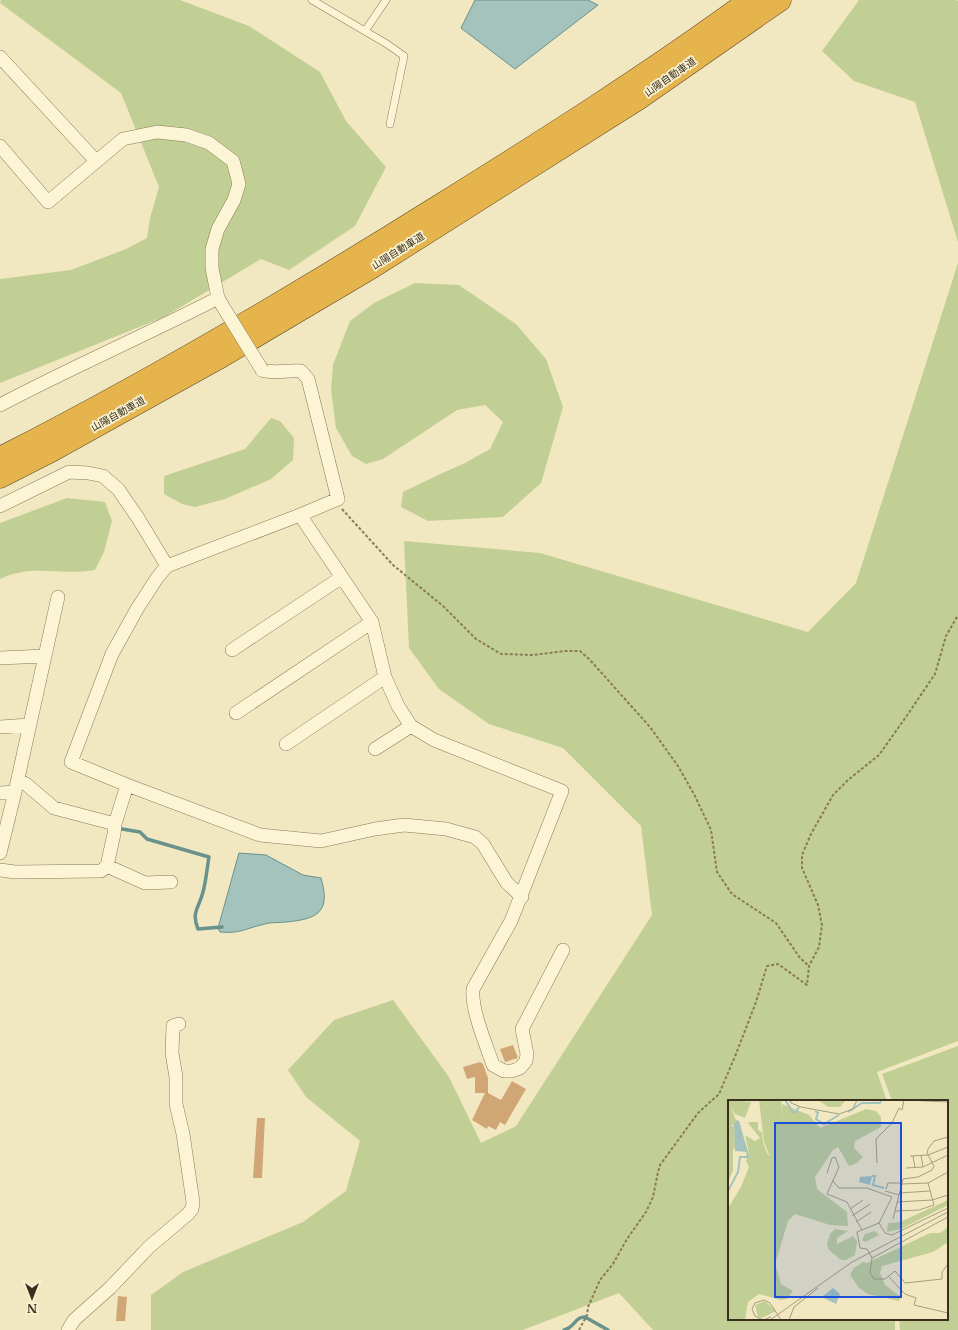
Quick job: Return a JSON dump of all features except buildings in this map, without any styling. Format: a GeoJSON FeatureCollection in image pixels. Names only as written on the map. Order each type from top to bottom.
{"type":"FeatureCollection","features":[{"type":"Feature","properties":{"kind":"highway"},"geometry":{"type":"LineString","coordinates":[[565,127],[725,0]]}},
{"type":"Feature","properties":{"kind":"highway","name":"山陽自動車道"},"geometry":{"type":"LineString","coordinates":[[0,458],[208,346],[366,251],[565,127],[627,86],[750,0]]}},
{"type":"Feature","properties":{"kind":"highway","name":"山陽自動車道"},"geometry":{"type":"LineString","coordinates":[[0,477],[53,450],[217,359],[374,266],[638,100],[780,0]]}},
{"type":"Feature","properties":{"kind":"street"},"geometry":{"type":"LineString","coordinates":[[0,57],[96,161]]}},
{"type":"Feature","properties":{"kind":"street"},"geometry":{"type":"LineString","coordinates":[[0,146],[48,202],[122,139],[157,132],[186,135],[209,143],[233,161],[239,184],[234,200],[218,230],[212,249],[212,268],[220,302],[262,370],[270,372],[289,370],[301,371],[308,379],[338,499],[167,566],[153,584],[112,654],[71,762],[127,785],[260,835],[321,841],[375,829],[404,825],[446,829],[474,837],[483,844],[507,883],[522,897]]}},
{"type":"Feature","properties":{"kind":"street"},"geometry":{"type":"LineString","coordinates":[[0,404],[39,384],[172,322],[220,302]]}},
{"type":"Feature","properties":{"kind":"street"},"geometry":{"type":"LineString","coordinates":[[0,506],[69,472],[88,473],[103,476],[118,489],[138,518],[167,566]]}},
{"type":"Feature","properties":{"kind":"street"},"geometry":{"type":"LineString","coordinates":[[300,515],[372,622],[385,677],[398,706],[411,726],[434,740],[562,791],[512,921],[474,989],[472,997],[475,1010],[493,1065],[504,1071],[512,1071],[520,1068],[526,1061],[528,1054],[522,1029],[563,950]]}},
{"type":"Feature","properties":{"kind":"street"},"geometry":{"type":"LineString","coordinates":[[232,650],[342,577]]}},
{"type":"Feature","properties":{"kind":"street"},"geometry":{"type":"LineString","coordinates":[[0,853],[58,597]]}},
{"type":"Feature","properties":{"kind":"street"},"geometry":{"type":"LineString","coordinates":[[236,713],[372,622]]}},
{"type":"Feature","properties":{"kind":"street"},"geometry":{"type":"LineString","coordinates":[[0,658],[45,656]]}},
{"type":"Feature","properties":{"kind":"street"},"geometry":{"type":"LineString","coordinates":[[286,744],[385,677]]}},
{"type":"Feature","properties":{"kind":"street"},"geometry":{"type":"LineString","coordinates":[[0,727],[29,725]]}},
{"type":"Feature","properties":{"kind":"street"},"geometry":{"type":"LineString","coordinates":[[375,749],[411,726]]}},
{"type":"Feature","properties":{"kind":"street"},"geometry":{"type":"LineString","coordinates":[[0,793],[16,786],[26,784],[54,808],[115,824]]}},
{"type":"Feature","properties":{"kind":"street"},"geometry":{"type":"LineString","coordinates":[[0,870],[14,872],[101,871],[107,866],[115,824],[127,785]]}},
{"type":"Feature","properties":{"kind":"street"},"geometry":{"type":"LineString","coordinates":[[107,866],[145,883],[171,882]]}},
{"type":"Feature","properties":{"kind":"street"},"geometry":{"type":"LineString","coordinates":[[68,1330],[74,1320],[110,1288],[150,1247],[192,1209],[193,1202],[183,1134],[176,1104],[176,1077],[172,1053],[173,1026],[179,1024]]}},
{"type":"Feature","properties":{"kind":"lane"},"geometry":{"type":"LineString","coordinates":[[312,0],[366,31],[404,56],[390,124]]}},
{"type":"Feature","properties":{"kind":"lane"},"geometry":{"type":"LineString","coordinates":[[366,31],[386,0]]}},
{"type":"Feature","properties":{"kind":"path"},"geometry":{"type":"LineString","coordinates":[[338,499],[342,510],[393,565],[443,606],[476,639],[501,654],[533,655],[565,651],[580,651],[590,660],[650,727],[678,766],[695,796],[711,830],[717,872],[732,894],[776,923],[800,958],[809,966]]}},
{"type":"Feature","properties":{"kind":"path"},"geometry":{"type":"LineString","coordinates":[[579,1330],[587,1315],[588,1307],[600,1280],[613,1264],[646,1212],[653,1197],[660,1165],[698,1113],[719,1094],[736,1054],[767,966],[778,964],[807,984],[809,966],[819,947],[822,925],[818,905],[802,868],[802,855],[833,795],[848,780],[879,755],[935,674],[946,636],[958,616]]}},
{"type":"Feature","properties":{"kind":"green space"},"geometry":{"type":"Polygon","coordinates":[[[1,0],[180,0],[249,26],[320,72],[346,121],[386,167],[355,226],[289,270],[261,259],[164,317],[0,383],[0,279],[71,270],[126,249],[147,238],[150,218],[159,187],[121,93],[0,3],[1,0]]]}},
{"type":"Feature","properties":{"kind":"green space"},"geometry":{"type":"Polygon","coordinates":[[[859,0],[958,1],[958,242],[915,102],[854,81],[822,51],[859,0]]]}},
{"type":"Feature","properties":{"kind":"green space"},"geometry":{"type":"Polygon","coordinates":[[[958,263],[958,1041],[877,1072],[887,1100],[728,1100],[728,1320],[895,1320],[895,1330],[653,1330],[619,1293],[523,1330],[151,1330],[151,1295],[183,1272],[303,1222],[346,1191],[360,1141],[306,1097],[288,1070],[334,1020],[393,1000],[449,1077],[481,1143],[516,1126],[652,915],[641,826],[563,748],[489,724],[439,689],[409,648],[404,541],[540,553],[808,632],[856,583],[958,263]]]}},
{"type":"Feature","properties":{"kind":"green space"},"geometry":{"type":"Polygon","coordinates":[[[415,283],[459,285],[516,324],[546,359],[563,407],[541,483],[503,517],[428,521],[401,507],[403,492],[465,463],[490,449],[503,422],[485,405],[457,410],[383,459],[366,464],[352,456],[336,428],[331,390],[333,365],[350,321],[374,303],[415,283]]]}},
{"type":"Feature","properties":{"kind":"green space"},"geometry":{"type":"Polygon","coordinates":[[[271,418],[280,421],[294,438],[293,460],[271,479],[225,499],[195,507],[182,504],[164,494],[164,476],[245,449],[271,418]]]}},
{"type":"Feature","properties":{"kind":"green space"},"geometry":{"type":"Polygon","coordinates":[[[67,498],[105,502],[112,521],[104,552],[95,570],[71,572],[23,572],[12,574],[0,579],[0,523],[67,498]]]}},
{"type":"Feature","properties":{"kind":"green space"},"geometry":{"type":"Polygon","coordinates":[[[958,1046],[958,1330],[900,1330],[899,1320],[948,1320],[948,1100],[892,1100],[882,1074],[958,1046]]]}},
{"type":"Feature","properties":{"kind":"water"},"geometry":{"type":"Polygon","coordinates":[[[475,0],[588,0],[598,5],[515,69],[461,28],[475,0]]]}},
{"type":"Feature","properties":{"kind":"water"},"geometry":{"type":"Polygon","coordinates":[[[239,853],[266,855],[303,875],[321,878],[324,890],[324,899],[323,906],[319,912],[314,916],[297,921],[267,923],[238,931],[220,932],[218,928],[239,853]]]}},
{"type":"Feature","properties":{"kind":"waterway"},"geometry":{"type":"LineString","coordinates":[[122,829],[140,832],[147,839],[209,857],[204,888],[196,910],[195,918],[198,929],[222,927]]}},
{"type":"Feature","properties":{"kind":"waterway"},"geometry":{"type":"LineString","coordinates":[[564,1330],[571,1327],[581,1317],[585,1317],[608,1330]]}}]}
